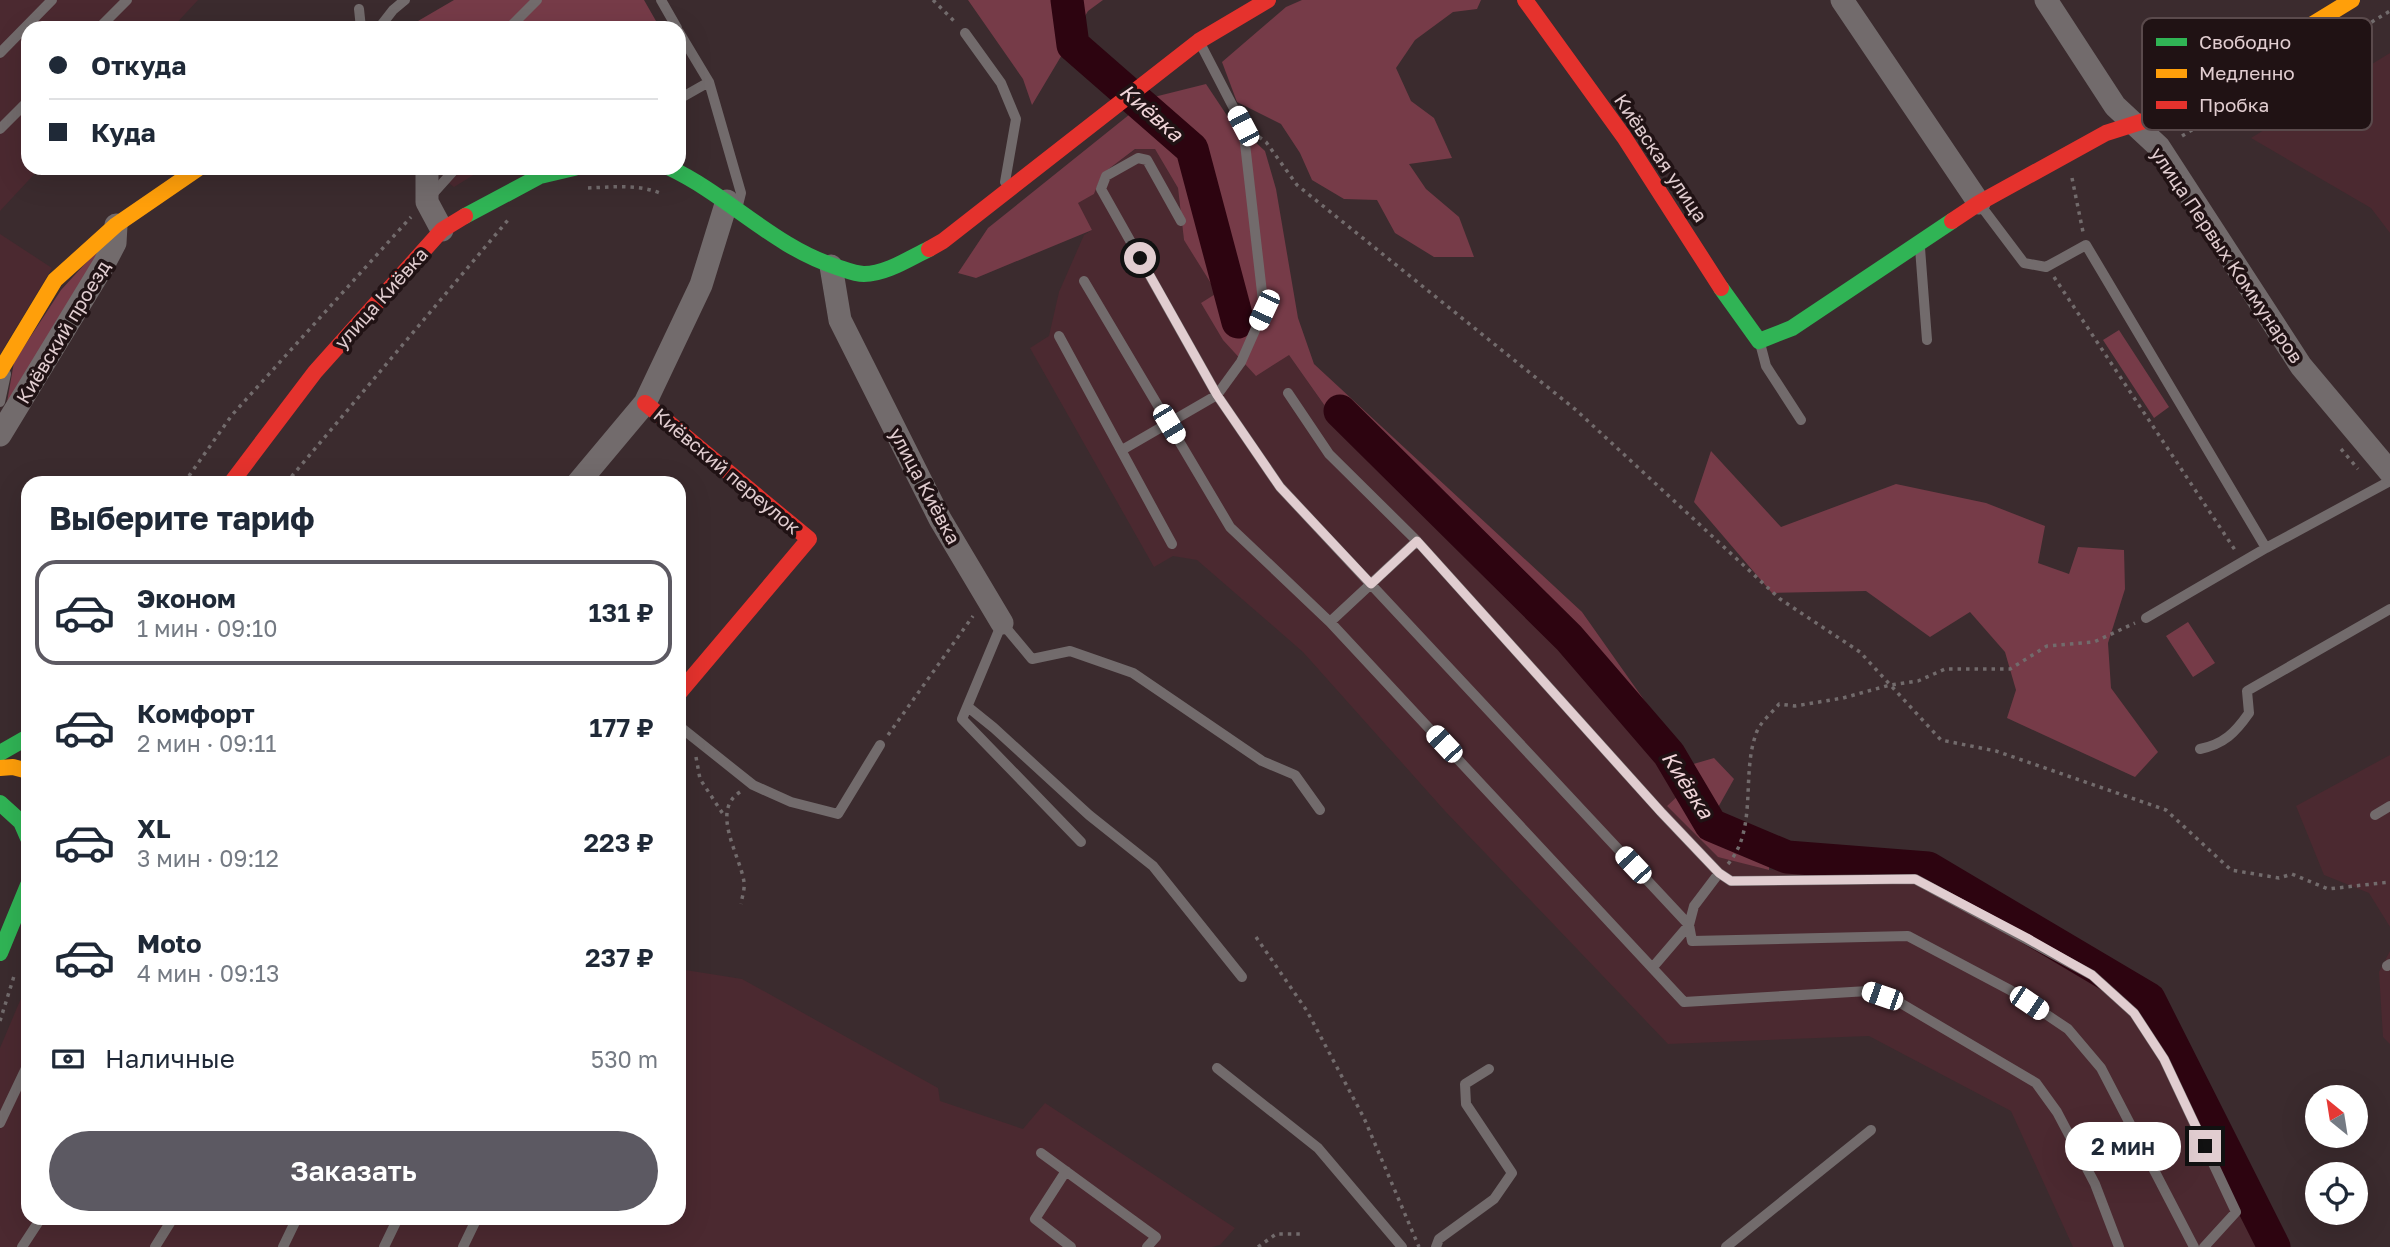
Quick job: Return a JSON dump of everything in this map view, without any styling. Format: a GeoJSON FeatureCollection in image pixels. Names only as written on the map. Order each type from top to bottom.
{"type":"FeatureCollection","features":[{"type":"Feature","properties":{"kind":"street","name":"Киёвская улица"},"geometry":{"type":"LineString","coordinates":[[1525,0],[1576,68],[1735,310],[1759,341]]}},
{"type":"Feature","properties":{"kind":"street"},"geometry":{"type":"LineString","coordinates":[[1842,0],[1979,204]]}},
{"type":"Feature","properties":{"kind":"street","name":"улица Первых Коммунаров"},"geometry":{"type":"LineString","coordinates":[[2046,0],[2115,106],[2159,148],[2301,366],[2384,480]]}},
{"type":"Feature","properties":{"kind":"street"},"geometry":{"type":"LineString","coordinates":[[2323,18],[2352,0]]}},
{"type":"Feature","properties":{"kind":"street"},"geometry":{"type":"LineString","coordinates":[[686,175],[792,248],[831,266],[864,274],[902,262],[943,241],[1199,41],[1255,4]]}},
{"type":"Feature","properties":{"kind":"street"},"geometry":{"type":"LineString","coordinates":[[1759,341],[1792,328],[1979,204],[2106,133],[2142,121]]}},
{"type":"Feature","properties":{"kind":"street","name":"Киёвский проезд"},"geometry":{"type":"LineString","coordinates":[[0,371],[55,281],[116,225],[189,175]]}},
{"type":"Feature","properties":{"kind":"street"},"geometry":{"type":"LineString","coordinates":[[427,175],[427,202],[442,230]]}},
{"type":"Feature","properties":{"kind":"street","name":"улица Киёвка"},"geometry":{"type":"LineString","coordinates":[[237,476],[315,372],[442,230],[482,205],[544,175]]}},
{"type":"Feature","properties":{"kind":"street","name":"Киёвский переулок"},"geometry":{"type":"LineString","coordinates":[[584,476],[645,403],[701,285],[732,205]]}},
{"type":"Feature","properties":{"kind":"street","name":"Киёвский проезд"},"geometry":{"type":"LineString","coordinates":[[0,435],[104,264],[115,243],[116,225]]}},
{"type":"Feature","properties":{"kind":"street","name":"улица Киёвка"},"geometry":{"type":"LineString","coordinates":[[831,266],[839,320],[940,519],[1002,623]]}},
{"type":"Feature","properties":{"kind":"street","name":"Киёвский переулок"},"geometry":{"type":"LineString","coordinates":[[645,403],[809,539],[686,685]]}},
{"type":"Feature","properties":{"kind":"street"},"geometry":{"type":"LineString","coordinates":[[0,753],[21,741]]}},
{"type":"Feature","properties":{"kind":"street"},"geometry":{"type":"LineString","coordinates":[[0,768],[21,769]]}},
{"type":"Feature","properties":{"kind":"street"},"geometry":{"type":"LineString","coordinates":[[4,797],[21,822]]}},
{"type":"Feature","properties":{"kind":"street"},"geometry":{"type":"LineString","coordinates":[[0,953],[21,902]]}},
{"type":"Feature","properties":{"kind":"lane"},"geometry":{"type":"LineString","coordinates":[[31,21],[52,0]]}},
{"type":"Feature","properties":{"kind":"lane"},"geometry":{"type":"LineString","coordinates":[[106,21],[127,0]]}},
{"type":"Feature","properties":{"kind":"lane"},"geometry":{"type":"LineString","coordinates":[[384,21],[405,0]]}},
{"type":"Feature","properties":{"kind":"lane"},"geometry":{"type":"LineString","coordinates":[[516,21],[537,0]]}},
{"type":"Feature","properties":{"kind":"lane"},"geometry":{"type":"LineString","coordinates":[[661,0],[673,21]]}},
{"type":"Feature","properties":{"kind":"lane"},"geometry":{"type":"LineString","coordinates":[[359,9],[360,21]]}},
{"type":"Feature","properties":{"kind":"lane"},"geometry":{"type":"LineString","coordinates":[[0,53],[21,32]]}},
{"type":"Feature","properties":{"kind":"lane"},"geometry":{"type":"LineString","coordinates":[[965,33],[1001,83],[1016,119],[1007,177],[996,201]]}},
{"type":"Feature","properties":{"kind":"lane"},"geometry":{"type":"LineString","coordinates":[[1122,450],[1217,395],[1241,362],[1264,310],[1243,126],[1199,41]]}},
{"type":"Feature","properties":{"kind":"lane"},"geometry":{"type":"LineString","coordinates":[[686,43],[709,82],[741,193],[732,205]]}},
{"type":"Feature","properties":{"kind":"lane"},"geometry":{"type":"LineString","coordinates":[[686,95],[709,82]]}},
{"type":"Feature","properties":{"kind":"lane"},"geometry":{"type":"LineString","coordinates":[[0,129],[21,108]]}},
{"type":"Feature","properties":{"kind":"lane"},"geometry":{"type":"LineString","coordinates":[[1181,221],[1147,160],[1138,158],[1106,176],[1101,189],[1217,395],[1280,487],[1689,925]]}},
{"type":"Feature","properties":{"kind":"lane"},"geometry":{"type":"LineString","coordinates":[[427,202],[450,175]]}},
{"type":"Feature","properties":{"kind":"lane"},"geometry":{"type":"LineString","coordinates":[[1979,204],[2024,263],[2046,267],[2086,245],[2266,548]]}},
{"type":"Feature","properties":{"kind":"lane"},"geometry":{"type":"LineString","coordinates":[[1919,243],[1927,340]]}},
{"type":"Feature","properties":{"kind":"lane"},"geometry":{"type":"LineString","coordinates":[[1084,281],[1230,527],[1331,622],[1684,1002],[1868,991],[1897,1001],[2036,1083],[2057,1112],[2095,1184],[2119,1247]]}},
{"type":"Feature","properties":{"kind":"lane"},"geometry":{"type":"LineString","coordinates":[[1059,336],[1172,544]]}},
{"type":"Feature","properties":{"kind":"lane"},"geometry":{"type":"LineString","coordinates":[[1759,341],[1766,366],[1801,420]]}},
{"type":"Feature","properties":{"kind":"lane"},"geometry":{"type":"LineString","coordinates":[[0,402],[10,355]]}},
{"type":"Feature","properties":{"kind":"lane"},"geometry":{"type":"LineString","coordinates":[[1288,393],[1329,454],[1417,541],[1719,873],[1731,881],[1915,879],[2092,975],[2134,1013],[2164,1059],[2236,1212],[2204,1247]]}},
{"type":"Feature","properties":{"kind":"lane"},"geometry":{"type":"LineString","coordinates":[[2146,618],[2384,480],[2390,481]]}},
{"type":"Feature","properties":{"kind":"lane"},"geometry":{"type":"LineString","coordinates":[[1331,622],[1417,541]]}},
{"type":"Feature","properties":{"kind":"lane"},"geometry":{"type":"LineString","coordinates":[[2200,749],[2216,746],[2234,734],[2249,713],[2247,691],[2390,609]]}},
{"type":"Feature","properties":{"kind":"lane"},"geometry":{"type":"LineString","coordinates":[[1080,842],[962,719],[1002,623],[1032,659],[1070,651],[1133,673],[1262,761],[1295,775],[1320,810]]}},
{"type":"Feature","properties":{"kind":"lane"},"geometry":{"type":"LineString","coordinates":[[968,707],[1089,815],[1153,866],[1241,977]]}},
{"type":"Feature","properties":{"kind":"lane"},"geometry":{"type":"LineString","coordinates":[[686,731],[753,785],[791,802],[838,814],[880,745]]}},
{"type":"Feature","properties":{"kind":"lane"},"geometry":{"type":"LineString","coordinates":[[2375,815],[2390,806]]}},
{"type":"Feature","properties":{"kind":"lane"},"geometry":{"type":"LineString","coordinates":[[1719,873],[1694,906],[1689,925],[1692,941],[1908,936],[2010,990],[2068,1029],[2101,1068],[2194,1247]]}},
{"type":"Feature","properties":{"kind":"lane"},"geometry":{"type":"LineString","coordinates":[[1653,967],[1689,925]]}},
{"type":"Feature","properties":{"kind":"lane"},"geometry":{"type":"LineString","coordinates":[[1217,1068],[1318,1148],[1402,1247]]}},
{"type":"Feature","properties":{"kind":"lane"},"geometry":{"type":"LineString","coordinates":[[1436,1247],[1439,1239],[1494,1199],[1512,1174],[1466,1104],[1465,1084],[1489,1069]]}},
{"type":"Feature","properties":{"kind":"lane"},"geometry":{"type":"LineString","coordinates":[[0,1124],[21,1079]]}},
{"type":"Feature","properties":{"kind":"lane"},"geometry":{"type":"LineString","coordinates":[[1726,1247],[1871,1130]]}},
{"type":"Feature","properties":{"kind":"lane"},"geometry":{"type":"LineString","coordinates":[[1041,1153],[1156,1237],[1147,1247]]}},
{"type":"Feature","properties":{"kind":"lane"},"geometry":{"type":"LineString","coordinates":[[1066,1171],[1035,1219],[1071,1247]]}},
{"type":"Feature","properties":{"kind":"lane"},"geometry":{"type":"LineString","coordinates":[[22,1247],[36,1225]]}},
{"type":"Feature","properties":{"kind":"lane"},"geometry":{"type":"LineString","coordinates":[[155,1247],[169,1225]]}},
{"type":"Feature","properties":{"kind":"lane"},"geometry":{"type":"LineString","coordinates":[[283,1247],[294,1225]]}},
{"type":"Feature","properties":{"kind":"lane"},"geometry":{"type":"LineString","coordinates":[[384,1247],[395,1225]]}},
{"type":"Feature","properties":{"kind":"lane"},"geometry":{"type":"LineString","coordinates":[[463,1247],[474,1225]]}},
{"type":"Feature","properties":{"kind":"path"},"geometry":{"type":"LineString","coordinates":[[933,0],[965,33]]}},
{"type":"Feature","properties":{"kind":"path"},"geometry":{"type":"LineString","coordinates":[[2372,22],[2390,11]]}},
{"type":"Feature","properties":{"kind":"path"},"geometry":{"type":"LineString","coordinates":[[1243,126],[1266,142],[1297,185],[1576,410],[1780,599],[1860,652],[1941,740],[1996,751],[2166,810],[2231,870],[2279,878],[2292,874],[2328,889],[2390,882]]}},
{"type":"Feature","properties":{"kind":"path"},"geometry":{"type":"LineString","coordinates":[[2159,148],[2194,130]]}},
{"type":"Feature","properties":{"kind":"path"},"geometry":{"type":"LineString","coordinates":[[2067,155],[2086,245]]}},
{"type":"Feature","properties":{"kind":"path"},"geometry":{"type":"LineString","coordinates":[[587,188],[649,188],[668,196]]}},
{"type":"Feature","properties":{"kind":"path"},"geometry":{"type":"LineString","coordinates":[[189,476],[232,415],[427,202]]}},
{"type":"Feature","properties":{"kind":"path"},"geometry":{"type":"LineString","coordinates":[[292,476],[516,211]]}},
{"type":"Feature","properties":{"kind":"path"},"geometry":{"type":"LineString","coordinates":[[2046,267],[2064,290],[2242,562]]}},
{"type":"Feature","properties":{"kind":"path"},"geometry":{"type":"LineString","coordinates":[[2334,439],[2350,461],[2384,480]]}},
{"type":"Feature","properties":{"kind":"path"},"geometry":{"type":"LineString","coordinates":[[880,745],[977,610],[985,592]]}},
{"type":"Feature","properties":{"kind":"path"},"geometry":{"type":"LineString","coordinates":[[1734,856],[1746,825],[1746,788],[1756,732],[1779,704],[1795,706],[1843,698],[1890,685],[1918,681],[1945,669],[2010,669],[2047,646],[2094,642],[2146,618]]}},
{"type":"Feature","properties":{"kind":"path"},"geometry":{"type":"LineString","coordinates":[[692,736],[700,779],[725,817],[744,884],[741,904]]}},
{"type":"Feature","properties":{"kind":"path"},"geometry":{"type":"LineString","coordinates":[[725,817],[733,797],[753,785]]}},
{"type":"Feature","properties":{"kind":"path"},"geometry":{"type":"LineString","coordinates":[[1256,937],[1307,1011],[1364,1118],[1419,1247]]}},
{"type":"Feature","properties":{"kind":"path"},"geometry":{"type":"LineString","coordinates":[[0,1021],[16,972]]}},
{"type":"Feature","properties":{"kind":"path"},"geometry":{"type":"LineString","coordinates":[[1258,1247],[1276,1234],[1303,1234]]}},
{"type":"Feature","properties":{"kind":"shaded area"},"geometry":{"type":"Polygon","coordinates":[[[0,0],[198,0],[178,21],[21,21],[21,175],[33,175],[0,211],[0,0]]]}},
{"type":"Feature","properties":{"kind":"shaded area"},"geometry":{"type":"Polygon","coordinates":[[[454,0],[644,0],[656,21],[418,21],[454,0]]]}},
{"type":"Feature","properties":{"kind":"shaded area"},"geometry":{"type":"Polygon","coordinates":[[[968,0],[1103,0],[1088,11],[1032,105],[1023,79],[968,0]]]}},
{"type":"Feature","properties":{"kind":"shaded area"},"geometry":{"type":"Polygon","coordinates":[[[1302,0],[1481,0],[1477,9],[1453,12],[1415,40],[1396,68],[1411,101],[1434,118],[1452,158],[1409,164],[1426,189],[1459,217],[1474,257],[1434,257],[1395,233],[1377,200],[1344,199],[1312,180],[1300,153],[1281,124],[1237,102],[1222,62],[1286,7],[1302,0]]]}},
{"type":"Feature","properties":{"kind":"shaded area"},"geometry":{"type":"Polygon","coordinates":[[[2390,53],[2390,233],[2371,208],[2251,138],[2264,130],[2372,130],[2372,64],[2390,53]]]}},
{"type":"Feature","properties":{"kind":"shaded area"},"geometry":{"type":"Polygon","coordinates":[[[1206,84],[1228,117],[1265,151],[1276,189],[1298,318],[1314,364],[1582,612],[1690,765],[1714,758],[1734,779],[1716,811],[1771,838],[1769,870],[1718,857],[1667,806],[1681,793],[1560,647],[1344,433],[1289,355],[1256,376],[1223,340],[1201,303],[1217,293],[1184,240],[1178,188],[1155,149],[1135,149],[1102,174],[1094,194],[1078,203],[1092,230],[976,278],[958,273],[988,228],[1150,98],[1206,84]]]}},
{"type":"Feature","properties":{"kind":"shaded area"},"geometry":{"type":"Polygon","coordinates":[[[1136,149],[1155,149],[1178,188],[1184,240],[1289,355],[1344,433],[1560,647],[1681,794],[1667,806],[1717,856],[1769,870],[1922,874],[2148,990],[2184,1050],[2276,1247],[2073,1247],[2011,1111],[1869,1036],[1668,1044],[1445,811],[1303,652],[1197,560],[1173,556],[1154,567],[1030,348],[1049,336],[1059,292],[1084,235],[1092,230],[1077,203],[1094,194],[1102,174],[1136,149]]]}},
{"type":"Feature","properties":{"kind":"shaded area"},"geometry":{"type":"Polygon","coordinates":[[[442,175],[474,175],[454,187],[442,175]]]}},
{"type":"Feature","properties":{"kind":"shaded area"},"geometry":{"type":"Polygon","coordinates":[[[0,234],[52,268],[0,354],[0,234]]]}},
{"type":"Feature","properties":{"kind":"shaded area"},"geometry":{"type":"Polygon","coordinates":[[[105,242],[6,408],[14,362],[61,290],[105,242]]]}},
{"type":"Feature","properties":{"kind":"shaded area"},"geometry":{"type":"Polygon","coordinates":[[[2119,330],[2169,407],[2154,418],[2103,340],[2119,330]]]}},
{"type":"Feature","properties":{"kind":"shaded area"},"geometry":{"type":"Polygon","coordinates":[[[1711,451],[1781,527],[1896,484],[1986,503],[2045,526],[2038,563],[2069,574],[2078,547],[2124,550],[2125,589],[2108,643],[2111,688],[2158,752],[2135,777],[2007,718],[2016,690],[2005,652],[1970,612],[1930,637],[1866,591],[1772,593],[1694,502],[1711,451]]]}},
{"type":"Feature","properties":{"kind":"shaded area"},"geometry":{"type":"Polygon","coordinates":[[[2188,622],[2215,663],[2193,677],[2166,636],[2188,622]]]}},
{"type":"Feature","properties":{"kind":"shaded area"},"geometry":{"type":"Polygon","coordinates":[[[2390,755],[2390,927],[2369,893],[2324,875],[2296,806],[2390,755]]]}},
{"type":"Feature","properties":{"kind":"shaded area"},"geometry":{"type":"Polygon","coordinates":[[[2390,951],[2390,1044],[2383,1037],[2379,972],[2390,951]]]}},
{"type":"Feature","properties":{"kind":"shaded area"},"geometry":{"type":"Polygon","coordinates":[[[686,970],[742,979],[938,1088],[940,1101],[1023,1129],[1045,1103],[1235,1228],[1220,1245],[1212,1247],[0,1247],[0,1048],[21,998],[21,1225],[686,1225],[686,970]]]}},
{"type":"Feature","properties":{"kind":"waterway","name":"Киёвка"},"geometry":{"type":"LineString","coordinates":[[1067,0],[1073,45],[1192,149],[1238,322]]}},
{"type":"Feature","properties":{"kind":"waterway","name":"Киёвка"},"geometry":{"type":"LineString","coordinates":[[1340,411],[1569,638],[1669,754],[1711,825],[1787,857],[1928,868],[2149,999],[2274,1247]]}},
{"type":"Feature","properties":{"kind":"traffic: fast"},"geometry":{"type":"LineString","coordinates":[[465,216],[544,175]]}},
{"type":"Feature","properties":{"kind":"traffic: fast"},"geometry":{"type":"LineString","coordinates":[[684,175],[793,247],[850,272],[864,274],[881,271],[929,249]]}},
{"type":"Feature","properties":{"kind":"traffic: fast"},"geometry":{"type":"LineString","coordinates":[[1721,288],[1759,341],[1792,328],[1952,221]]}},
{"type":"Feature","properties":{"kind":"traffic: fast"},"geometry":{"type":"LineString","coordinates":[[0,753],[21,741]]}},
{"type":"Feature","properties":{"kind":"traffic: fast"},"geometry":{"type":"LineString","coordinates":[[0,803],[21,822]]}},
{"type":"Feature","properties":{"kind":"traffic: fast"},"geometry":{"type":"LineString","coordinates":[[0,953],[21,902]]}},
{"type":"Feature","properties":{"kind":"traffic: slow"},"geometry":{"type":"LineString","coordinates":[[2323,18],[2352,0]]}},
{"type":"Feature","properties":{"kind":"traffic: slow"},"geometry":{"type":"LineString","coordinates":[[0,371],[55,280],[116,225],[189,175]]}},
{"type":"Feature","properties":{"kind":"traffic: slow"},"geometry":{"type":"LineString","coordinates":[[0,768],[21,769]]}},
{"type":"Feature","properties":{"kind":"traffic: jam"},"geometry":{"type":"LineString","coordinates":[[929,249],[943,241],[1199,41],[1268,0]]}},
{"type":"Feature","properties":{"kind":"traffic: jam"},"geometry":{"type":"LineString","coordinates":[[1525,0],[1624,137],[1721,288]]}},
{"type":"Feature","properties":{"kind":"traffic: jam"},"geometry":{"type":"LineString","coordinates":[[1952,221],[1979,203],[2106,133],[2142,122]]}},
{"type":"Feature","properties":{"kind":"traffic: jam"},"geometry":{"type":"LineString","coordinates":[[236,476],[315,372],[442,230],[465,216]]}},
{"type":"Feature","properties":{"kind":"traffic: jam"},"geometry":{"type":"LineString","coordinates":[[645,403],[809,539],[686,685]]}},
{"type":"Feature","properties":{"kind":"route"},"geometry":{"type":"LineString","coordinates":[[1140,258],[1217,395],[1280,487],[1371,584],[1417,541],[1661,812],[1719,873],[1731,881],[1915,879],[2092,975],[2134,1013],[2164,1059],[2205,1146]]}}]}
